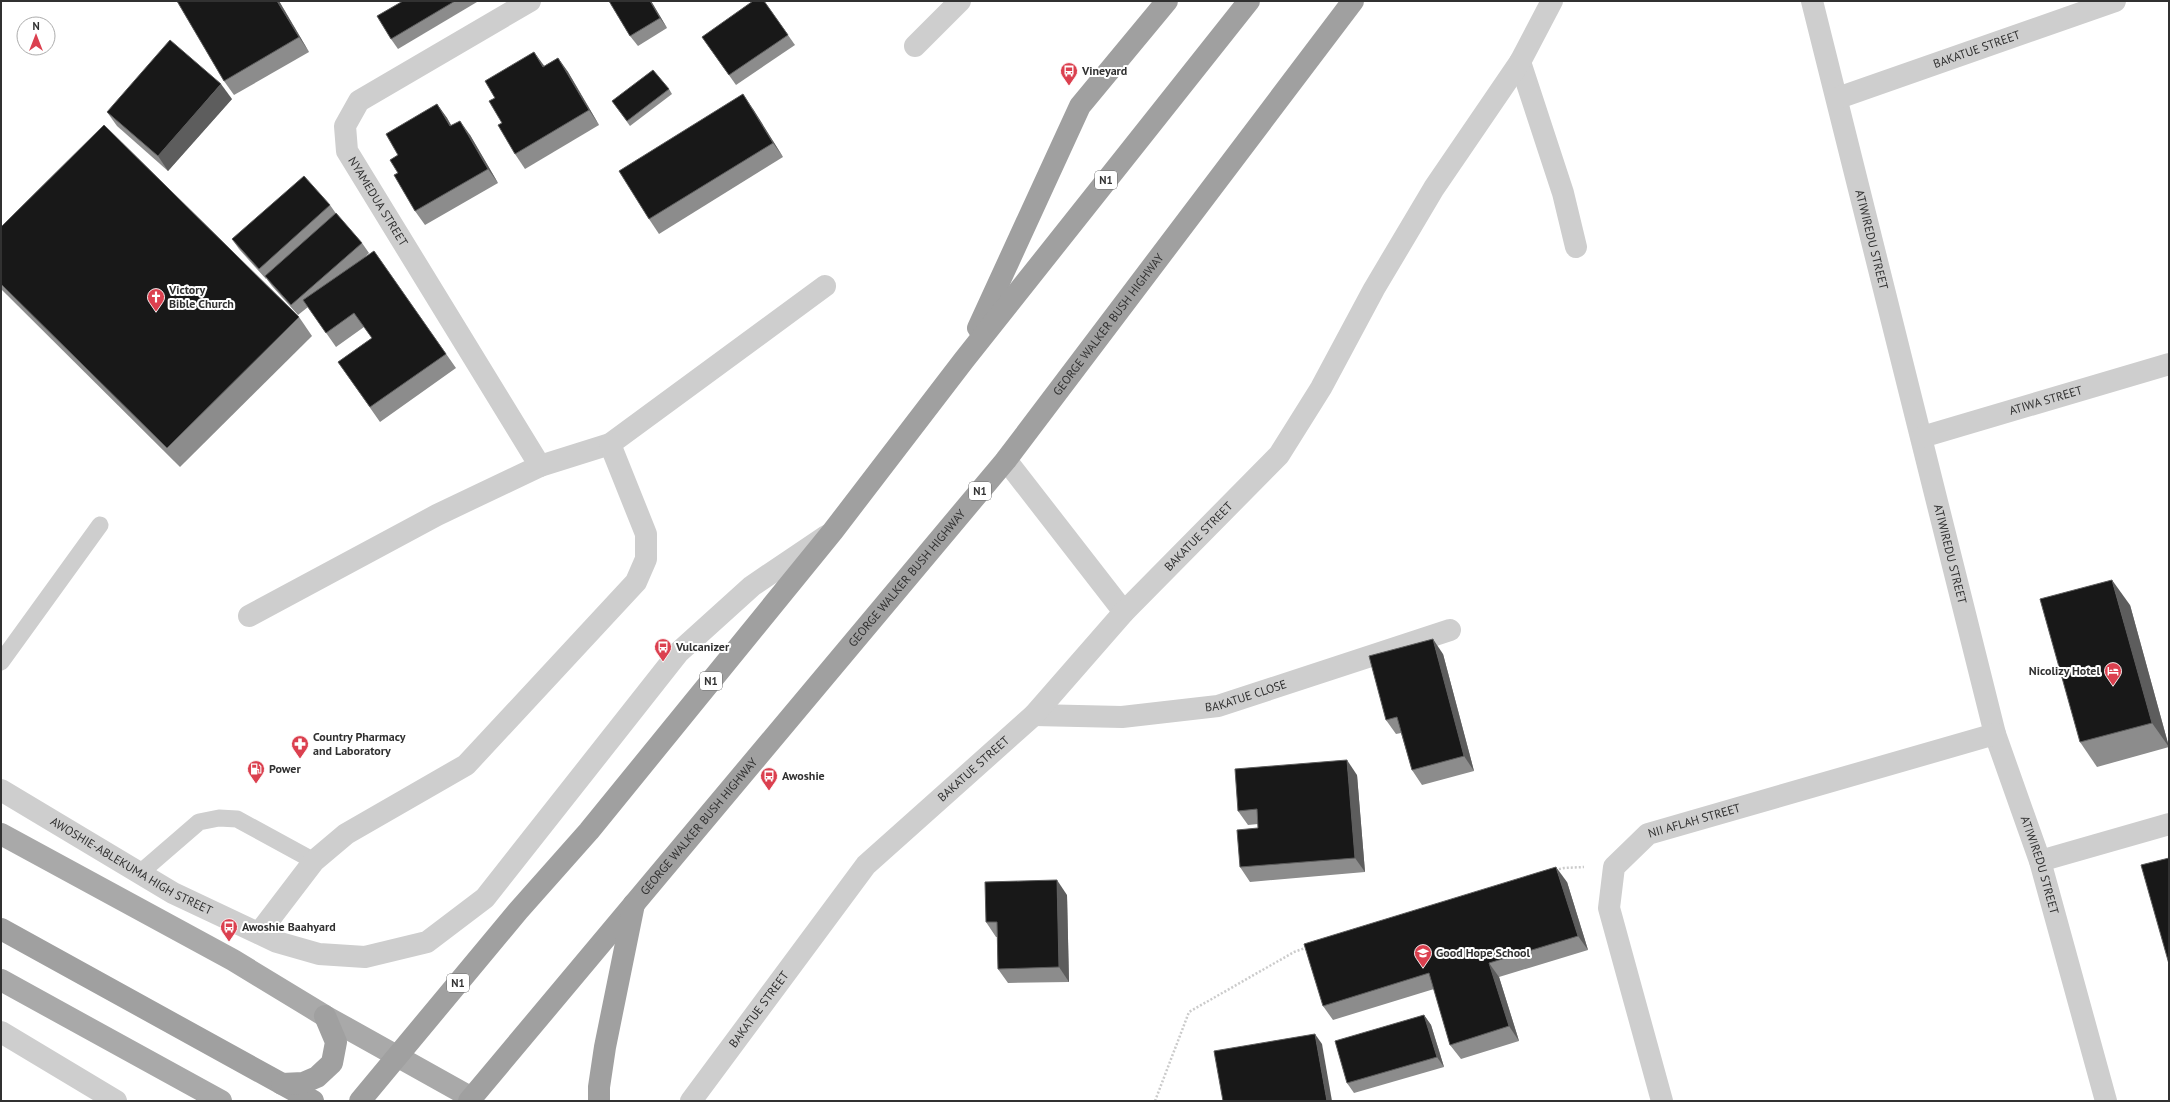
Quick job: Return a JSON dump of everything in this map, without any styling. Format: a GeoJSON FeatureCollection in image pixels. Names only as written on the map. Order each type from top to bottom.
{"type":"FeatureCollection","features":[{"type":"Feature","properties":{"kind":"highway"},"geometry":{"type":"LineString","coordinates":[[964,360],[1080,106],[1167,1]]}},
{"type":"Feature","properties":{"kind":"highway","name":"N1"},"geometry":{"type":"LineString","coordinates":[[360,1101],[518,911],[589,831],[833,530],[964,360],[1249,1]]}},
{"type":"Feature","properties":{"kind":"highway","name":"GEORGE WALKER BUSH HIGHWAY"},"geometry":{"type":"LineString","coordinates":[[467,1100],[1006,460],[1353,1]]}},
{"type":"Feature","properties":{"kind":"highway"},"geometry":{"type":"LineString","coordinates":[[599,1101],[599,1087],[605,1047],[635,901]]}},
{"type":"Feature","properties":{"kind":"highway"},"geometry":{"type":"LineString","coordinates":[[1,929],[313,1101]]}},
{"type":"Feature","properties":{"kind":"highway"},"geometry":{"type":"LineString","coordinates":[[282,1084],[303,1083],[317,1077],[332,1063],[336,1042],[325,1016]]}},
{"type":"Feature","properties":{"kind":"main road"},"geometry":{"type":"LineString","coordinates":[[1,834],[233,960],[325,1016],[398,1055],[467,1100]]}},
{"type":"Feature","properties":{"kind":"main road"},"geometry":{"type":"LineString","coordinates":[[1,980],[221,1101]]}},
{"type":"Feature","properties":{"kind":"street","name":"NYAMEDUA STREET"},"geometry":{"type":"LineString","coordinates":[[530,1],[359,101],[344,126],[347,151],[540,466]]}},
{"type":"Feature","properties":{"kind":"street"},"geometry":{"type":"LineString","coordinates":[[915,46],[960,1]]}},
{"type":"Feature","properties":{"kind":"street","name":"BAKATUE STREET"},"geometry":{"type":"LineString","coordinates":[[691,1101],[866,865],[1034,715],[1124,612],[1279,455],[1321,388],[1374,289],[1434,188],[1520,62],[1552,1]]}},
{"type":"Feature","properties":{"kind":"street","name":"ATIWIREDU STREET"},"geometry":{"type":"LineString","coordinates":[[1812,1],[1838,98],[1995,734],[2040,861],[2106,1101]]}},
{"type":"Feature","properties":{"kind":"street","name":"BAKATUE STREET"},"geometry":{"type":"LineString","coordinates":[[1838,98],[2115,1]]}},
{"type":"Feature","properties":{"kind":"street"},"geometry":{"type":"LineString","coordinates":[[1520,62],[1563,193],[1576,247]]}},
{"type":"Feature","properties":{"kind":"street"},"geometry":{"type":"LineString","coordinates":[[249,616],[437,515],[540,466],[610,444],[825,286]]}},
{"type":"Feature","properties":{"kind":"street","name":"ATIWA STREET"},"geometry":{"type":"LineString","coordinates":[[1922,437],[2169,364]]}},
{"type":"Feature","properties":{"kind":"street"},"geometry":{"type":"LineString","coordinates":[[259,933],[314,861],[346,834],[466,765],[636,582],[646,559],[646,534],[610,444]]}},
{"type":"Feature","properties":{"kind":"street"},"geometry":{"type":"LineString","coordinates":[[1006,460],[1124,612]]}},
{"type":"Feature","properties":{"kind":"street","name":"AWOSHIE-ABLEKUMA HIGH STREET"},"geometry":{"type":"LineString","coordinates":[[1,790],[173,893],[277,942],[319,954],[365,957],[428,942],[484,898],[679,652],[752,586],[833,530]]}},
{"type":"Feature","properties":{"kind":"street","name":"BAKATUE CLOSE"},"geometry":{"type":"LineString","coordinates":[[1034,715],[1122,717],[1218,706],[1450,630]]}},
{"type":"Feature","properties":{"kind":"street","name":"NII AFLAH STREET"},"geometry":{"type":"LineString","coordinates":[[1614,867],[1648,834],[1995,734]]}},
{"type":"Feature","properties":{"kind":"street"},"geometry":{"type":"LineString","coordinates":[[2040,861],[2169,824]]}},
{"type":"Feature","properties":{"kind":"street"},"geometry":{"type":"LineString","coordinates":[[1614,867],[1610,908],[1662,1101]]}},
{"type":"Feature","properties":{"kind":"street"},"geometry":{"type":"LineString","coordinates":[[1,1032],[116,1101]]}},
{"type":"Feature","properties":{"kind":"lane"},"geometry":{"type":"LineString","coordinates":[[1,662],[100,525]]}},
{"type":"Feature","properties":{"kind":"lane"},"geometry":{"type":"LineString","coordinates":[[140,874],[199,822],[219,818],[237,820],[314,861]]}},
{"type":"Feature","properties":{"kind":"path"},"geometry":{"type":"LineString","coordinates":[[1549,872],[1564,868],[1614,867]]}},
{"type":"Feature","properties":{"kind":"path"},"geometry":{"type":"LineString","coordinates":[[1155,1101],[1189,1012],[1294,952],[1309,947]]}},
{"type":"Feature","properties":{"kind":"building"},"geometry":{"type":"Polygon","coordinates":[[[177,1],[277,1],[299,37],[224,81],[177,1]]]}},
{"type":"Feature","properties":{"kind":"building"},"geometry":{"type":"Polygon","coordinates":[[[403,1],[455,1],[391,39],[377,16],[403,1]]]}},
{"type":"Feature","properties":{"kind":"building"},"geometry":{"type":"Polygon","coordinates":[[[609,1],[650,1],[660,18],[630,36],[609,1]]]}},
{"type":"Feature","properties":{"kind":"building"},"geometry":{"type":"Polygon","coordinates":[[[753,1],[764,1],[788,35],[729,75],[702,37],[753,1]]]}},
{"type":"Feature","properties":{"kind":"building"},"geometry":{"type":"Polygon","coordinates":[[[170,40],[221,84],[158,156],[107,112],[170,40]]]}},
{"type":"Feature","properties":{"kind":"building"},"geometry":{"type":"Polygon","coordinates":[[[534,52],[543,67],[558,58],[589,110],[515,154],[498,125],[502,123],[489,101],[495,98],[485,81],[534,52]]]}},
{"type":"Feature","properties":{"kind":"building"},"geometry":{"type":"Polygon","coordinates":[[[653,70],[669,89],[627,121],[612,101],[653,70]]]}},
{"type":"Feature","properties":{"kind":"building"},"geometry":{"type":"Polygon","coordinates":[[[743,94],[773,143],[649,219],[619,171],[743,94]]]}},
{"type":"Feature","properties":{"kind":"building"},"geometry":{"type":"Polygon","coordinates":[[[437,104],[450,126],[460,121],[488,169],[415,211],[394,175],[398,173],[390,160],[398,155],[386,134],[437,104]]]}},
{"type":"Feature","properties":{"kind":"building","name":"Victory Bible Church"},"geometry":{"type":"Polygon","coordinates":[[[104,125],[299,317],[167,448],[1,284],[1,227],[104,125]]]}},
{"type":"Feature","properties":{"kind":"building"},"geometry":{"type":"Polygon","coordinates":[[[304,176],[330,205],[259,269],[232,239],[304,176]]]}},
{"type":"Feature","properties":{"kind":"building"},"geometry":{"type":"Polygon","coordinates":[[[336,213],[362,243],[291,305],[265,276],[336,213]]]}},
{"type":"Feature","properties":{"kind":"building"},"geometry":{"type":"Polygon","coordinates":[[[374,251],[446,354],[370,407],[338,362],[372,338],[354,313],[326,333],[303,300],[374,251]]]}},
{"type":"Feature","properties":{"kind":"building","name":"Nicolizy Hotel"},"geometry":{"type":"Polygon","coordinates":[[[2112,580],[2152,723],[2080,742],[2040,599],[2112,580]]]}},
{"type":"Feature","properties":{"kind":"building"},"geometry":{"type":"Polygon","coordinates":[[[1433,639],[1464,756],[1412,770],[1397,717],[1386,720],[1369,656],[1433,639]]]}},
{"type":"Feature","properties":{"kind":"building"},"geometry":{"type":"Polygon","coordinates":[[[1347,760],[1355,858],[1240,867],[1237,830],[1258,828],[1257,809],[1238,811],[1235,769],[1347,760]]]}},
{"type":"Feature","properties":{"kind":"building"},"geometry":{"type":"Polygon","coordinates":[[[2169,858],[2169,964],[2141,865],[2169,858]]]}},
{"type":"Feature","properties":{"kind":"building","name":"Good Hope School"},"geometry":{"type":"Polygon","coordinates":[[[1556,867],[1578,936],[1489,963],[1509,1026],[1450,1045],[1429,973],[1323,1006],[1304,944],[1556,867]]]}},
{"type":"Feature","properties":{"kind":"building"},"geometry":{"type":"Polygon","coordinates":[[[1057,880],[1059,967],[998,969],[997,922],[986,922],[985,882],[1057,880]]]}},
{"type":"Feature","properties":{"kind":"building"},"geometry":{"type":"Polygon","coordinates":[[[1424,1015],[1437,1057],[1347,1083],[1335,1041],[1424,1015]]]}},
{"type":"Feature","properties":{"kind":"building"},"geometry":{"type":"Polygon","coordinates":[[[1315,1034],[1327,1101],[1223,1101],[1214,1051],[1315,1034]]]}},
{"type":"Feature","properties":{"kind":"place","name":"Vineyard"},"geometry":{"type":"Point","coordinates":[1069,86]}},
{"type":"Feature","properties":{"kind":"place","name":"Victory Bible Church"},"geometry":{"type":"Point","coordinates":[156,312]}},
{"type":"Feature","properties":{"kind":"place","name":"Vulcanizer"},"geometry":{"type":"Point","coordinates":[663,662]}},
{"type":"Feature","properties":{"kind":"place","name":"Nicolizy Hotel"},"geometry":{"type":"Point","coordinates":[2113,686]}},
{"type":"Feature","properties":{"kind":"place","name":"Country Pharmacy and Laboratory"},"geometry":{"type":"Point","coordinates":[300,759]}},
{"type":"Feature","properties":{"kind":"place","name":"Power"},"geometry":{"type":"Point","coordinates":[256,784]}},
{"type":"Feature","properties":{"kind":"place","name":"Awoshie"},"geometry":{"type":"Point","coordinates":[769,791]}},
{"type":"Feature","properties":{"kind":"place","name":"Awoshie Baahyard"},"geometry":{"type":"Point","coordinates":[229,942]}},
{"type":"Feature","properties":{"kind":"place","name":"Good Hope School"},"geometry":{"type":"Point","coordinates":[1423,968]}}]}
